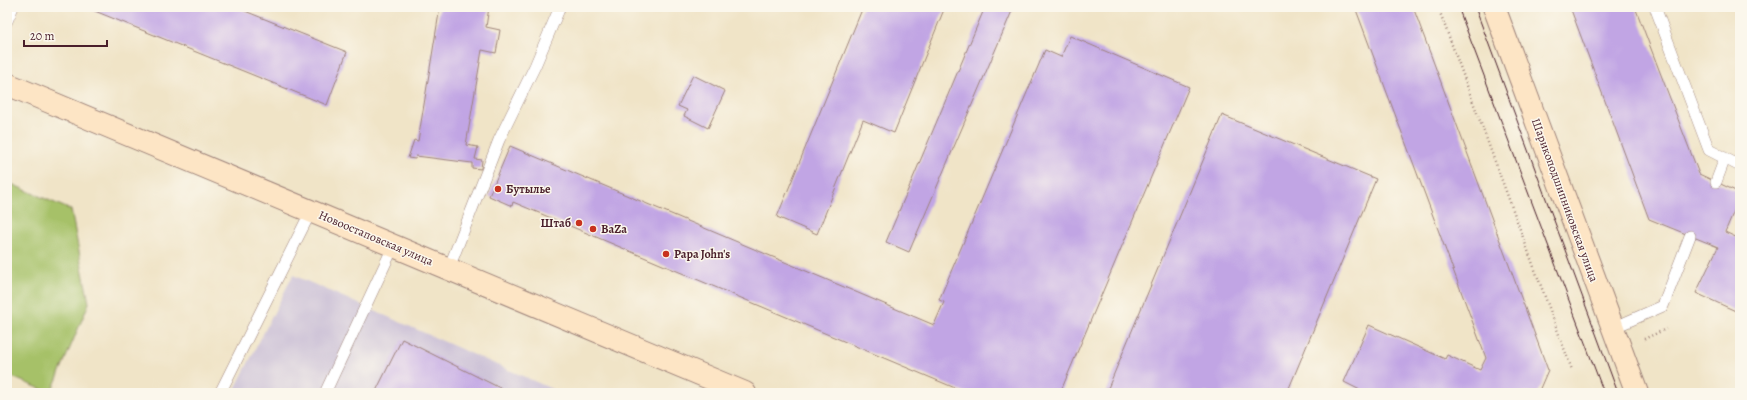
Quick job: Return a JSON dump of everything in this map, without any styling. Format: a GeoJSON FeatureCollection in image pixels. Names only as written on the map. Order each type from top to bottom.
{"type":"FeatureCollection","features":[{"type":"Feature","properties":{"kind":"main road","name":"Шарикоподшипниковская улица"},"geometry":{"type":"LineString","coordinates":[[1494,7],[1637,393]]}},
{"type":"Feature","properties":{"kind":"main road","name":"Новоостаповская улица"},"geometry":{"type":"LineString","coordinates":[[7,84],[745,393]]}},
{"type":"Feature","properties":{"kind":"lane"},"geometry":{"type":"LineString","coordinates":[[7,21],[13,7]]}},
{"type":"Feature","properties":{"kind":"lane"},"geometry":{"type":"LineString","coordinates":[[449,268],[499,140],[535,66],[560,7]]}},
{"type":"Feature","properties":{"kind":"lane"},"geometry":{"type":"LineString","coordinates":[[1655,7],[1709,150],[1740,166]]}},
{"type":"Feature","properties":{"kind":"lane"},"geometry":{"type":"LineString","coordinates":[[1716,182],[1725,158]]}},
{"type":"Feature","properties":{"kind":"lane"},"geometry":{"type":"LineString","coordinates":[[220,393],[311,211]]}},
{"type":"Feature","properties":{"kind":"lane"},"geometry":{"type":"LineString","coordinates":[[1613,328],[1663,306],[1690,236]]}},
{"type":"Feature","properties":{"kind":"lane"},"geometry":{"type":"LineString","coordinates":[[325,393],[394,245]]}},
{"type":"Feature","properties":{"kind":"path"},"geometry":{"type":"LineString","coordinates":[[1438,7],[1572,370]]}},
{"type":"Feature","properties":{"kind":"shaded area"},"geometry":{"type":"Polygon","coordinates":[[[293,275],[561,393],[233,393],[293,275]]]}},
{"type":"Feature","properties":{"kind":"green space"},"geometry":{"type":"Polygon","coordinates":[[[7,182],[71,210],[89,303],[51,393],[7,375],[7,182]]]}},
{"type":"Feature","properties":{"kind":"building"},"geometry":{"type":"Polygon","coordinates":[[[85,7],[235,7],[347,52],[327,105],[85,7]]]}},
{"type":"Feature","properties":{"kind":"building"},"geometry":{"type":"Polygon","coordinates":[[[440,7],[489,7],[486,27],[500,30],[496,53],[482,50],[466,145],[478,147],[475,159],[482,160],[481,169],[472,168],[472,163],[416,156],[415,159],[408,158],[414,140],[418,141],[440,7]]]}},
{"type":"Feature","properties":{"kind":"building"},"geometry":{"type":"Polygon","coordinates":[[[863,7],[945,7],[894,133],[863,120],[817,234],[777,217],[863,7]]]}},
{"type":"Feature","properties":{"kind":"building"},"geometry":{"type":"Polygon","coordinates":[[[985,7],[1002,7],[1012,11],[909,252],[886,242],[985,7]]]}},
{"type":"Feature","properties":{"kind":"building"},"geometry":{"type":"Polygon","coordinates":[[[1355,7],[1413,7],[1548,370],[1538,393],[1366,393],[1344,382],[1369,325],[1445,359],[1447,355],[1480,370],[1486,358],[1355,7]]]}},
{"type":"Feature","properties":{"kind":"building"},"geometry":{"type":"Polygon","coordinates":[[[1570,7],[1635,7],[1699,174],[1740,193],[1740,197],[1725,232],[1740,239],[1740,313],[1696,293],[1718,247],[1649,219],[1570,7]]]}},
{"type":"Feature","properties":{"kind":"building"},"geometry":{"type":"Polygon","coordinates":[[[1070,36],[1189,87],[1060,393],[967,393],[513,202],[512,206],[489,196],[510,146],[934,325],[944,302],[939,300],[1045,50],[1061,57],[1070,36]]]}},
{"type":"Feature","properties":{"kind":"building"},"geometry":{"type":"Polygon","coordinates":[[[693,75],[725,91],[708,128],[684,116],[687,110],[678,106],[693,75]]]}},
{"type":"Feature","properties":{"kind":"building"},"geometry":{"type":"Polygon","coordinates":[[[1222,115],[1376,179],[1287,393],[1106,393],[1222,115]]]}},
{"type":"Feature","properties":{"kind":"building"},"geometry":{"type":"Polygon","coordinates":[[[402,339],[510,393],[375,393],[402,339]]]}},
{"type":"Feature","properties":{"kind":"tram line"},"geometry":{"type":"LineString","coordinates":[[1458,7],[1604,393]]}},
{"type":"Feature","properties":{"kind":"tram line"},"geometry":{"type":"LineString","coordinates":[[1475,7],[1618,393]]}},
{"type":"Feature","properties":{"kind":"place","name":"Бутылье"},"geometry":{"type":"Point","coordinates":[498,189]}},
{"type":"Feature","properties":{"kind":"place","name":"Штаб"},"geometry":{"type":"Point","coordinates":[579,223]}},
{"type":"Feature","properties":{"kind":"place","name":"BaZa"},"geometry":{"type":"Point","coordinates":[593,229]}},
{"type":"Feature","properties":{"kind":"place","name":"Papa John's"},"geometry":{"type":"Point","coordinates":[666,254]}}]}
